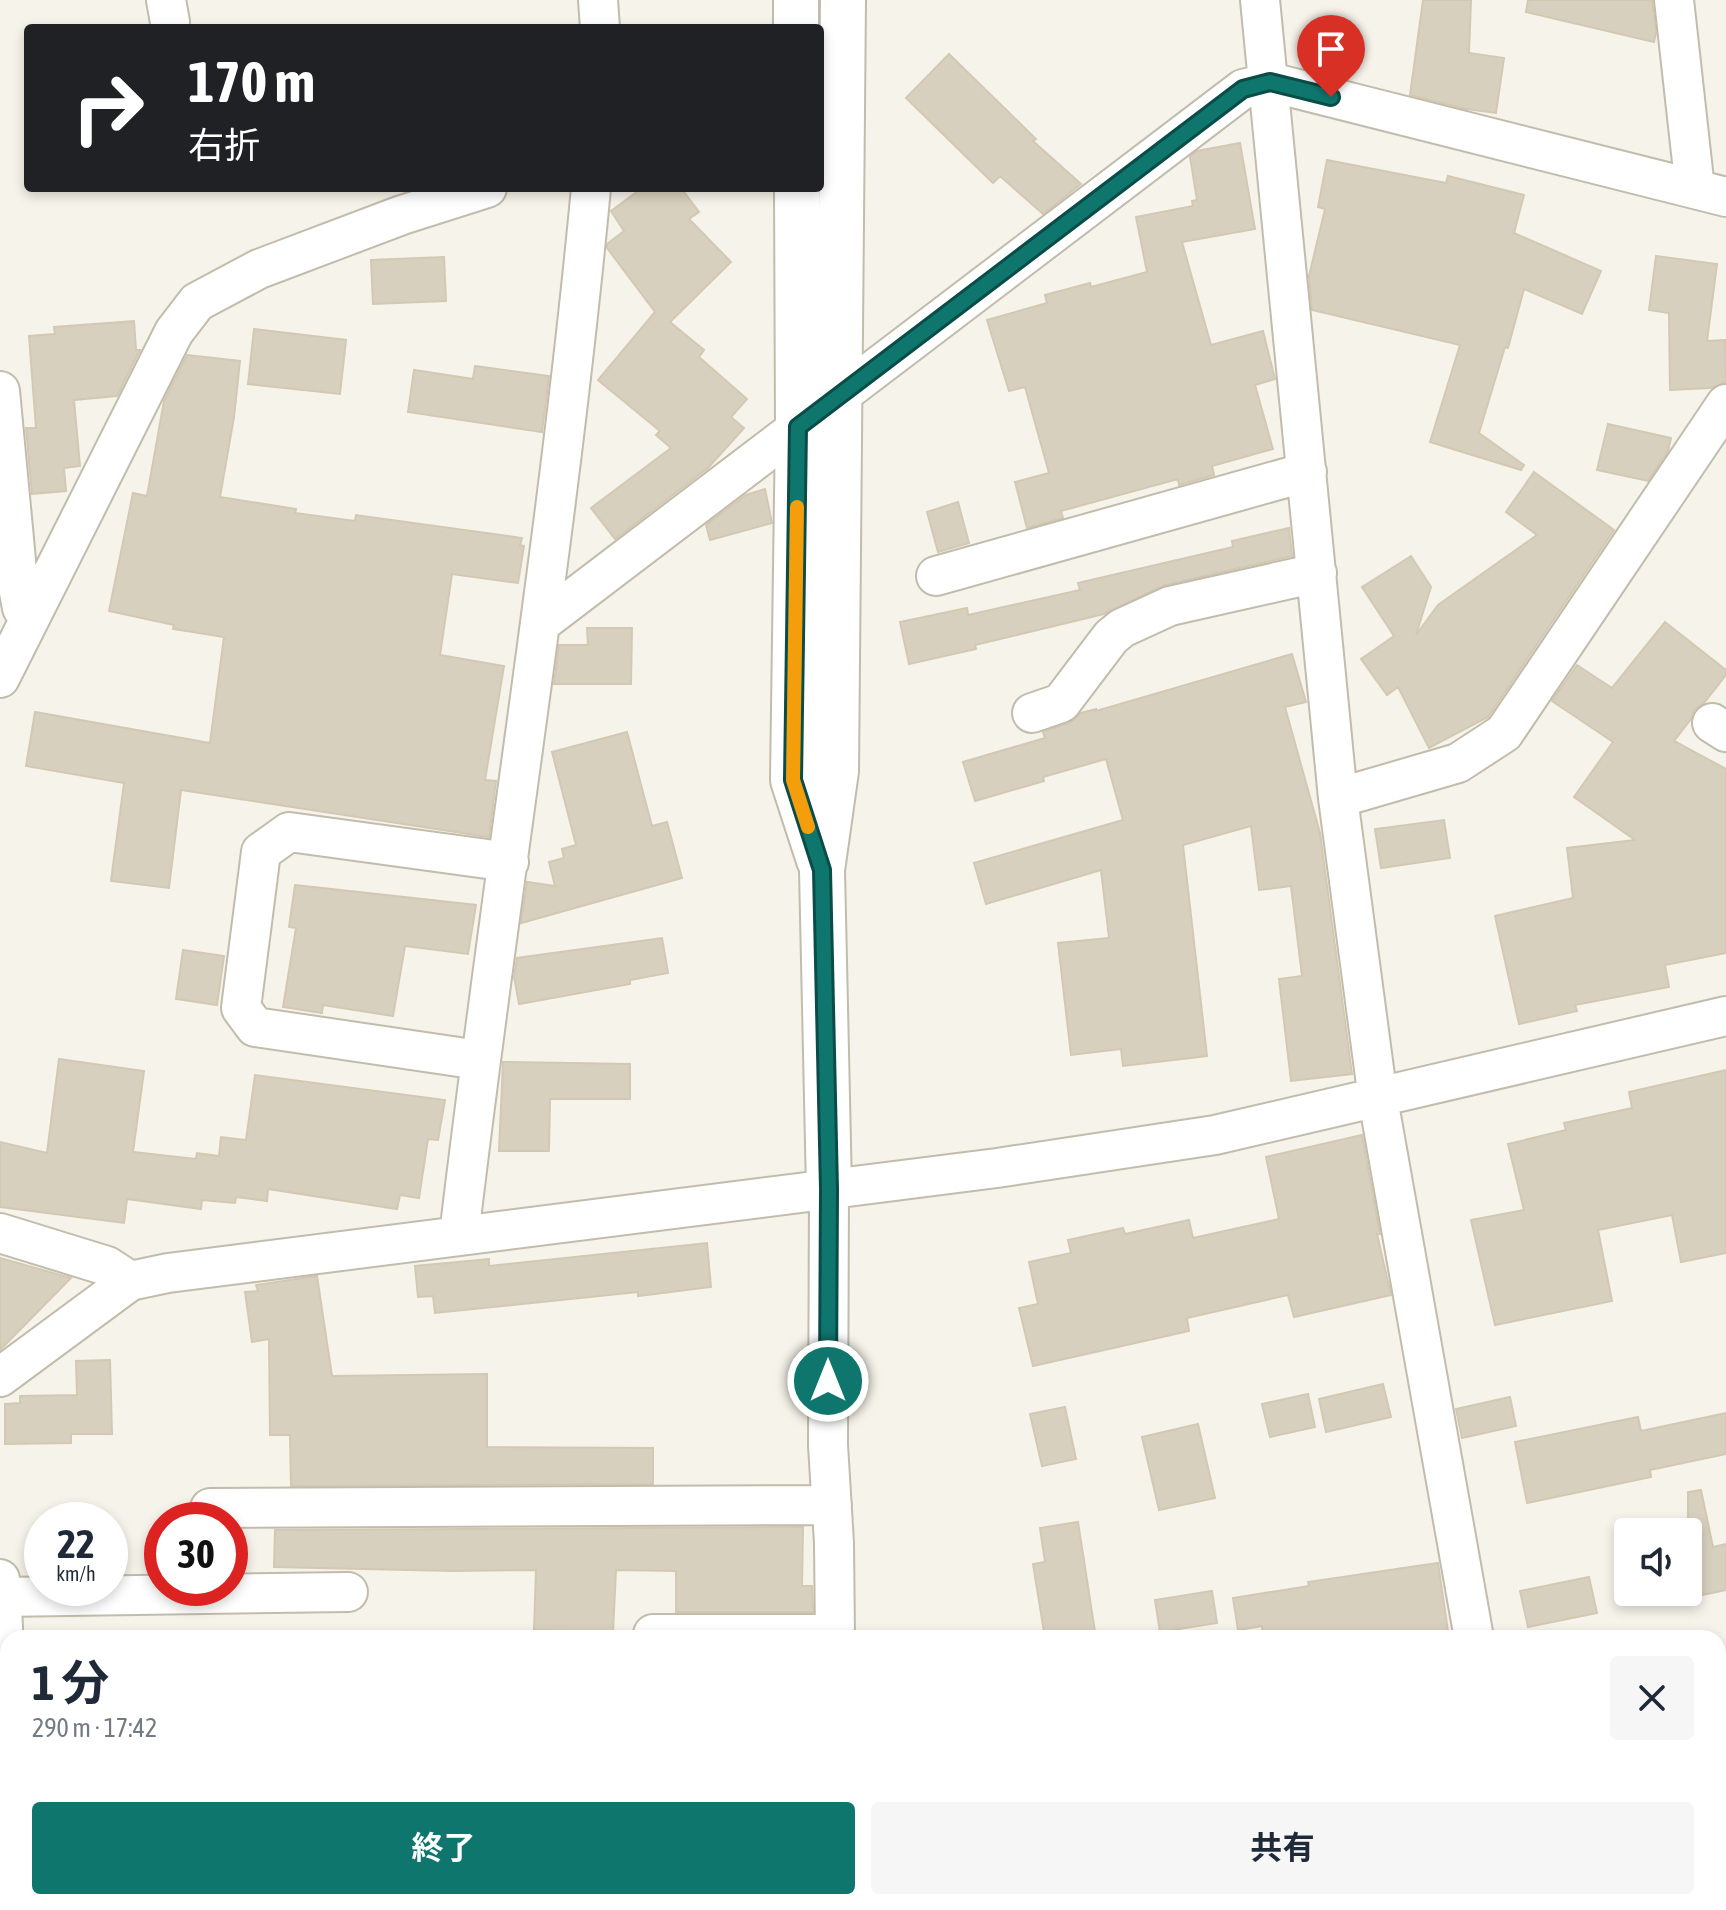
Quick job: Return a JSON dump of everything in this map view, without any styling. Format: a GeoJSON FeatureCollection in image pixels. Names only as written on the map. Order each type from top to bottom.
{"type":"FeatureCollection","features":[{"type":"Feature","properties":{"kind":"street"},"geometry":{"type":"LineString","coordinates":[[598,0],[600,24]]}},
{"type":"Feature","properties":{"kind":"street"},"geometry":{"type":"LineString","coordinates":[[796,0],[796,24]]}},
{"type":"Feature","properties":{"kind":"street"},"geometry":{"type":"LineString","coordinates":[[835,1630],[828,1445],[829,1189],[822,870],[836,771],[843,0]]}},
{"type":"Feature","properties":{"kind":"street"},"geometry":{"type":"LineString","coordinates":[[1260,0],[1338,798],[1378,1099],[1473,1630]]}},
{"type":"Feature","properties":{"kind":"street"},"geometry":{"type":"LineString","coordinates":[[541,623],[1243,89],[1270,82],[1710,193],[1674,0]]}},
{"type":"Feature","properties":{"kind":"street"},"geometry":{"type":"LineString","coordinates":[[0,678],[16,632],[174,332],[197,302],[259,269],[402,215],[474,192]]}},
{"type":"Feature","properties":{"kind":"street"},"geometry":{"type":"LineString","coordinates":[[459,1236],[479,1060],[509,862],[575,359],[591,192]]}},
{"type":"Feature","properties":{"kind":"street"},"geometry":{"type":"LineString","coordinates":[[797,192],[798,427],[793,780],[822,870]]}},
{"type":"Feature","properties":{"kind":"street"},"geometry":{"type":"LineString","coordinates":[[0,391],[20,601],[16,632]]}},
{"type":"Feature","properties":{"kind":"street"},"geometry":{"type":"LineString","coordinates":[[1338,798],[1458,763],[1504,733],[1726,404]]}},
{"type":"Feature","properties":{"kind":"street"},"geometry":{"type":"LineString","coordinates":[[936,576],[1307,472]]}},
{"type":"Feature","properties":{"kind":"street"},"geometry":{"type":"LineString","coordinates":[[1032,713],[1061,703],[1111,637],[1122,628],[1170,606],[1317,573]]}},
{"type":"Feature","properties":{"kind":"street"},"geometry":{"type":"LineString","coordinates":[[479,1060],[255,1027],[241,1008],[261,852],[289,832],[509,862]]}},
{"type":"Feature","properties":{"kind":"street"},"geometry":{"type":"LineString","coordinates":[[0,1377],[130,1281],[233,1263],[1064,1159],[1215,1135],[1726,1016]]}},
{"type":"Feature","properties":{"kind":"street"},"geometry":{"type":"LineString","coordinates":[[0,1233],[107,1266],[130,1281]]}},
{"type":"Feature","properties":{"kind":"street"},"geometry":{"type":"LineString","coordinates":[[248,1508],[832,1505]]}},
{"type":"Feature","properties":{"kind":"street"},"geometry":{"type":"LineString","coordinates":[[4,1630],[1,1588],[348,1592]]}},
{"type":"Feature","properties":{"kind":"street"},"geometry":{"type":"LineString","coordinates":[[0,1819],[0,1825]]}},
{"type":"Feature","properties":{"kind":"building"},"geometry":{"type":"Polygon","coordinates":[[[1423,0],[1471,0],[1469,53],[1504,58],[1496,113],[1410,95],[1423,0]]]}},
{"type":"Feature","properties":{"kind":"building"},"geometry":{"type":"Polygon","coordinates":[[[1528,0],[1652,0],[1656,33],[1654,42],[1526,12],[1528,0]]]}},
{"type":"Feature","properties":{"kind":"building"},"geometry":{"type":"Polygon","coordinates":[[[949,54],[1036,139],[1033,141],[1081,184],[1043,214],[1000,176],[993,183],[906,98],[949,54]]]}},
{"type":"Feature","properties":{"kind":"building"},"geometry":{"type":"Polygon","coordinates":[[[1240,143],[1255,229],[1182,242],[1211,345],[1263,331],[1275,379],[1255,385],[1273,449],[1212,466],[1214,475],[1179,485],[1178,479],[1061,511],[1063,518],[1027,528],[1015,482],[1049,473],[1025,387],[1009,391],[987,320],[1047,303],[1045,295],[1147,272],[1136,217],[1193,206],[1192,201],[1197,200],[1190,157],[1197,151],[1240,143]]]}},
{"type":"Feature","properties":{"kind":"building"},"geometry":{"type":"Polygon","coordinates":[[[1327,160],[1446,183],[1448,176],[1524,195],[1514,233],[1601,271],[1582,314],[1524,289],[1479,433],[1524,465],[1521,470],[1430,442],[1460,345],[1312,310],[1309,276],[1325,209],[1318,207],[1327,160]]]}},
{"type":"Feature","properties":{"kind":"building"},"geometry":{"type":"Polygon","coordinates":[[[637,192],[684,192],[699,212],[689,219],[731,262],[670,322],[704,350],[699,357],[747,399],[731,417],[744,428],[708,468],[615,539],[591,508],[671,448],[656,435],[660,431],[598,380],[655,312],[607,248],[607,244],[624,231],[611,211],[637,192]]]}},
{"type":"Feature","properties":{"kind":"building"},"geometry":{"type":"Polygon","coordinates":[[[1656,256],[1717,264],[1707,341],[1725,340],[1726,382],[1711,388],[1670,390],[1669,313],[1649,310],[1656,256]]]}},
{"type":"Feature","properties":{"kind":"building"},"geometry":{"type":"Polygon","coordinates":[[[444,257],[446,301],[373,304],[371,260],[444,257]]]}},
{"type":"Feature","properties":{"kind":"building"},"geometry":{"type":"Polygon","coordinates":[[[134,321],[136,350],[140,350],[117,396],[74,400],[80,466],[64,468],[66,491],[32,494],[26,428],[36,428],[29,336],[55,334],[54,327],[134,321]]]}},
{"type":"Feature","properties":{"kind":"building"},"geometry":{"type":"Polygon","coordinates":[[[254,329],[346,340],[340,394],[248,384],[254,329]]]}},
{"type":"Feature","properties":{"kind":"building"},"geometry":{"type":"Polygon","coordinates":[[[187,355],[240,361],[220,497],[296,509],[295,513],[355,521],[356,515],[522,538],[520,545],[524,546],[518,583],[452,574],[440,655],[504,666],[485,780],[496,781],[489,837],[181,790],[169,888],[111,881],[124,783],[26,766],[35,712],[210,743],[224,637],[173,629],[174,625],[109,611],[133,493],[147,496],[164,401],[187,355]]]}},
{"type":"Feature","properties":{"kind":"building"},"geometry":{"type":"Polygon","coordinates":[[[475,366],[549,376],[542,432],[408,412],[414,370],[473,379],[475,366]]]}},
{"type":"Feature","properties":{"kind":"building"},"geometry":{"type":"Polygon","coordinates":[[[1608,424],[1671,438],[1668,451],[1648,481],[1597,470],[1608,424]]]}},
{"type":"Feature","properties":{"kind":"building"},"geometry":{"type":"Polygon","coordinates":[[[1534,472],[1614,530],[1488,717],[1429,748],[1398,687],[1387,695],[1361,659],[1394,636],[1362,587],[1411,556],[1431,587],[1416,635],[1438,605],[1537,535],[1506,512],[1534,472]]]}},
{"type":"Feature","properties":{"kind":"building"},"geometry":{"type":"Polygon","coordinates":[[[765,489],[772,523],[710,540],[706,525],[746,495],[765,489]]]}},
{"type":"Feature","properties":{"kind":"building"},"geometry":{"type":"Polygon","coordinates":[[[958,502],[969,543],[938,552],[927,512],[958,502]]]}},
{"type":"Feature","properties":{"kind":"building"},"geometry":{"type":"Polygon","coordinates":[[[1289,528],[1292,556],[1165,585],[1104,614],[909,664],[900,622],[967,608],[968,615],[1080,590],[1078,583],[1233,547],[1232,541],[1289,528]]]}},
{"type":"Feature","properties":{"kind":"building"},"geometry":{"type":"Polygon","coordinates":[[[1665,622],[1726,670],[1726,675],[1704,703],[1694,710],[1674,741],[1726,769],[1726,953],[1665,965],[1669,987],[1575,1005],[1577,1011],[1519,1024],[1495,916],[1573,898],[1567,848],[1635,840],[1574,797],[1613,742],[1552,701],[1577,665],[1612,688],[1665,622]]]}},
{"type":"Feature","properties":{"kind":"building"},"geometry":{"type":"Polygon","coordinates":[[[587,628],[632,628],[631,684],[554,684],[559,645],[588,645],[587,628]]]}},
{"type":"Feature","properties":{"kind":"building"},"geometry":{"type":"Polygon","coordinates":[[[1292,654],[1306,702],[1285,707],[1320,833],[1352,1074],[1291,1081],[1279,979],[1302,976],[1291,886],[1259,890],[1251,826],[1183,845],[1207,1056],[1123,1066],[1121,1049],[1071,1055],[1058,943],[1109,938],[1101,870],[986,904],[974,863],[1123,820],[1106,759],[975,801],[963,762],[1045,738],[1043,732],[1069,723],[1081,713],[1292,654]]]}},
{"type":"Feature","properties":{"kind":"building"},"geometry":{"type":"Polygon","coordinates":[[[627,732],[652,826],[667,822],[682,878],[521,923],[527,882],[555,886],[549,862],[564,858],[562,849],[576,845],[552,752],[627,732]]]}},
{"type":"Feature","properties":{"kind":"building"},"geometry":{"type":"Polygon","coordinates":[[[1444,820],[1450,858],[1381,868],[1375,829],[1444,820]]]}},
{"type":"Feature","properties":{"kind":"building"},"geometry":{"type":"Polygon","coordinates":[[[295,885],[476,905],[468,954],[405,946],[393,1016],[323,1005],[322,1013],[283,1007],[296,928],[289,927],[295,885]]]}},
{"type":"Feature","properties":{"kind":"building"},"geometry":{"type":"Polygon","coordinates":[[[662,938],[668,973],[630,980],[630,984],[519,1004],[514,977],[517,958],[662,938]]]}},
{"type":"Feature","properties":{"kind":"building"},"geometry":{"type":"Polygon","coordinates":[[[183,950],[224,956],[217,1005],[176,999],[183,950]]]}},
{"type":"Feature","properties":{"kind":"building"},"geometry":{"type":"Polygon","coordinates":[[[59,1059],[144,1071],[133,1152],[196,1159],[197,1153],[219,1156],[221,1137],[246,1140],[255,1075],[445,1100],[438,1140],[428,1139],[419,1198],[400,1195],[397,1209],[268,1189],[267,1201],[236,1197],[235,1203],[202,1200],[201,1209],[127,1199],[124,1223],[0,1207],[0,1142],[47,1153],[59,1059]]]}},
{"type":"Feature","properties":{"kind":"building"},"geometry":{"type":"Polygon","coordinates":[[[503,1062],[630,1064],[630,1099],[550,1099],[549,1151],[499,1151],[503,1062]]]}},
{"type":"Feature","properties":{"kind":"building"},"geometry":{"type":"Polygon","coordinates":[[[1726,1070],[1726,1253],[1681,1262],[1672,1215],[1598,1230],[1612,1301],[1495,1325],[1471,1220],[1524,1210],[1508,1144],[1566,1130],[1564,1123],[1632,1108],[1629,1092],[1726,1070]]]}},
{"type":"Feature","properties":{"kind":"building"},"geometry":{"type":"Polygon","coordinates":[[[1362,1135],[1380,1234],[1377,1234],[1391,1295],[1294,1317],[1288,1295],[1187,1318],[1189,1331],[1033,1366],[1019,1308],[1038,1304],[1029,1262],[1071,1253],[1068,1240],[1123,1228],[1125,1234],[1189,1220],[1193,1238],[1279,1219],[1266,1157],[1362,1135]]]}},
{"type":"Feature","properties":{"kind":"building"},"geometry":{"type":"Polygon","coordinates":[[[707,1243],[711,1287],[435,1313],[433,1296],[418,1297],[415,1266],[489,1259],[489,1266],[707,1243]]]}},
{"type":"Feature","properties":{"kind":"building"},"geometry":{"type":"Polygon","coordinates":[[[0,1258],[71,1278],[0,1350],[0,1258]]]}},
{"type":"Feature","properties":{"kind":"building"},"geometry":{"type":"Polygon","coordinates":[[[317,1276],[332,1376],[487,1374],[487,1447],[653,1448],[653,1484],[291,1486],[290,1435],[270,1435],[269,1339],[252,1342],[245,1292],[258,1291],[256,1285],[317,1276]]]}},
{"type":"Feature","properties":{"kind":"building"},"geometry":{"type":"Polygon","coordinates":[[[110,1360],[112,1434],[71,1434],[71,1443],[5,1444],[5,1404],[20,1403],[20,1396],[77,1395],[76,1361],[110,1360]]]}},
{"type":"Feature","properties":{"kind":"building"},"geometry":{"type":"Polygon","coordinates":[[[1383,1384],[1391,1417],[1326,1432],[1319,1399],[1383,1384]]]}},
{"type":"Feature","properties":{"kind":"building"},"geometry":{"type":"Polygon","coordinates":[[[1308,1394],[1315,1427],[1270,1437],[1262,1404],[1308,1394]]]}},
{"type":"Feature","properties":{"kind":"building"},"geometry":{"type":"Polygon","coordinates":[[[1510,1397],[1516,1426],[1462,1438],[1456,1409],[1510,1397]]]}},
{"type":"Feature","properties":{"kind":"building"},"geometry":{"type":"Polygon","coordinates":[[[1065,1407],[1076,1459],[1042,1466],[1030,1414],[1065,1407]]]}},
{"type":"Feature","properties":{"kind":"building"},"geometry":{"type":"Polygon","coordinates":[[[1726,1413],[1726,1454],[1650,1470],[1651,1477],[1527,1503],[1515,1442],[1638,1417],[1641,1431],[1726,1413]]]}},
{"type":"Feature","properties":{"kind":"building"},"geometry":{"type":"Polygon","coordinates":[[[1198,1424],[1215,1498],[1159,1510],[1142,1437],[1198,1424]]]}},
{"type":"Feature","properties":{"kind":"building"},"geometry":{"type":"Polygon","coordinates":[[[1701,1490],[1713,1547],[1726,1544],[1726,1590],[1702,1595],[1702,1518],[1688,1518],[1688,1492],[1701,1490]]]}},
{"type":"Feature","properties":{"kind":"building"},"geometry":{"type":"Polygon","coordinates":[[[1078,1522],[1095,1630],[1044,1630],[1033,1564],[1045,1562],[1040,1528],[1078,1522]]]}},
{"type":"Feature","properties":{"kind":"building"},"geometry":{"type":"Polygon","coordinates":[[[803,1527],[802,1586],[812,1586],[813,1612],[676,1612],[676,1571],[616,1570],[613,1630],[534,1630],[536,1570],[274,1567],[275,1530],[803,1527]]]}},
{"type":"Feature","properties":{"kind":"building"},"geometry":{"type":"Polygon","coordinates":[[[1438,1563],[1448,1630],[1262,1630],[1262,1626],[1238,1630],[1233,1598],[1309,1586],[1308,1582],[1438,1563]]]}},
{"type":"Feature","properties":{"kind":"building"},"geometry":{"type":"Polygon","coordinates":[[[1589,1577],[1597,1613],[1528,1627],[1520,1591],[1589,1577]]]}},
{"type":"Feature","properties":{"kind":"building"},"geometry":{"type":"Polygon","coordinates":[[[1212,1591],[1217,1623],[1160,1630],[1155,1600],[1212,1591]]]}},
{"type":"Feature","properties":{"kind":"slow traffic"},"geometry":{"type":"LineString","coordinates":[[797,507],[793,780],[808,827]]}},
{"type":"Feature","properties":{"kind":"route"},"geometry":{"type":"LineString","coordinates":[[828,1381],[829,1189],[822,870],[793,780],[798,427],[1243,89],[1270,82],[1331,97]]}}]}
